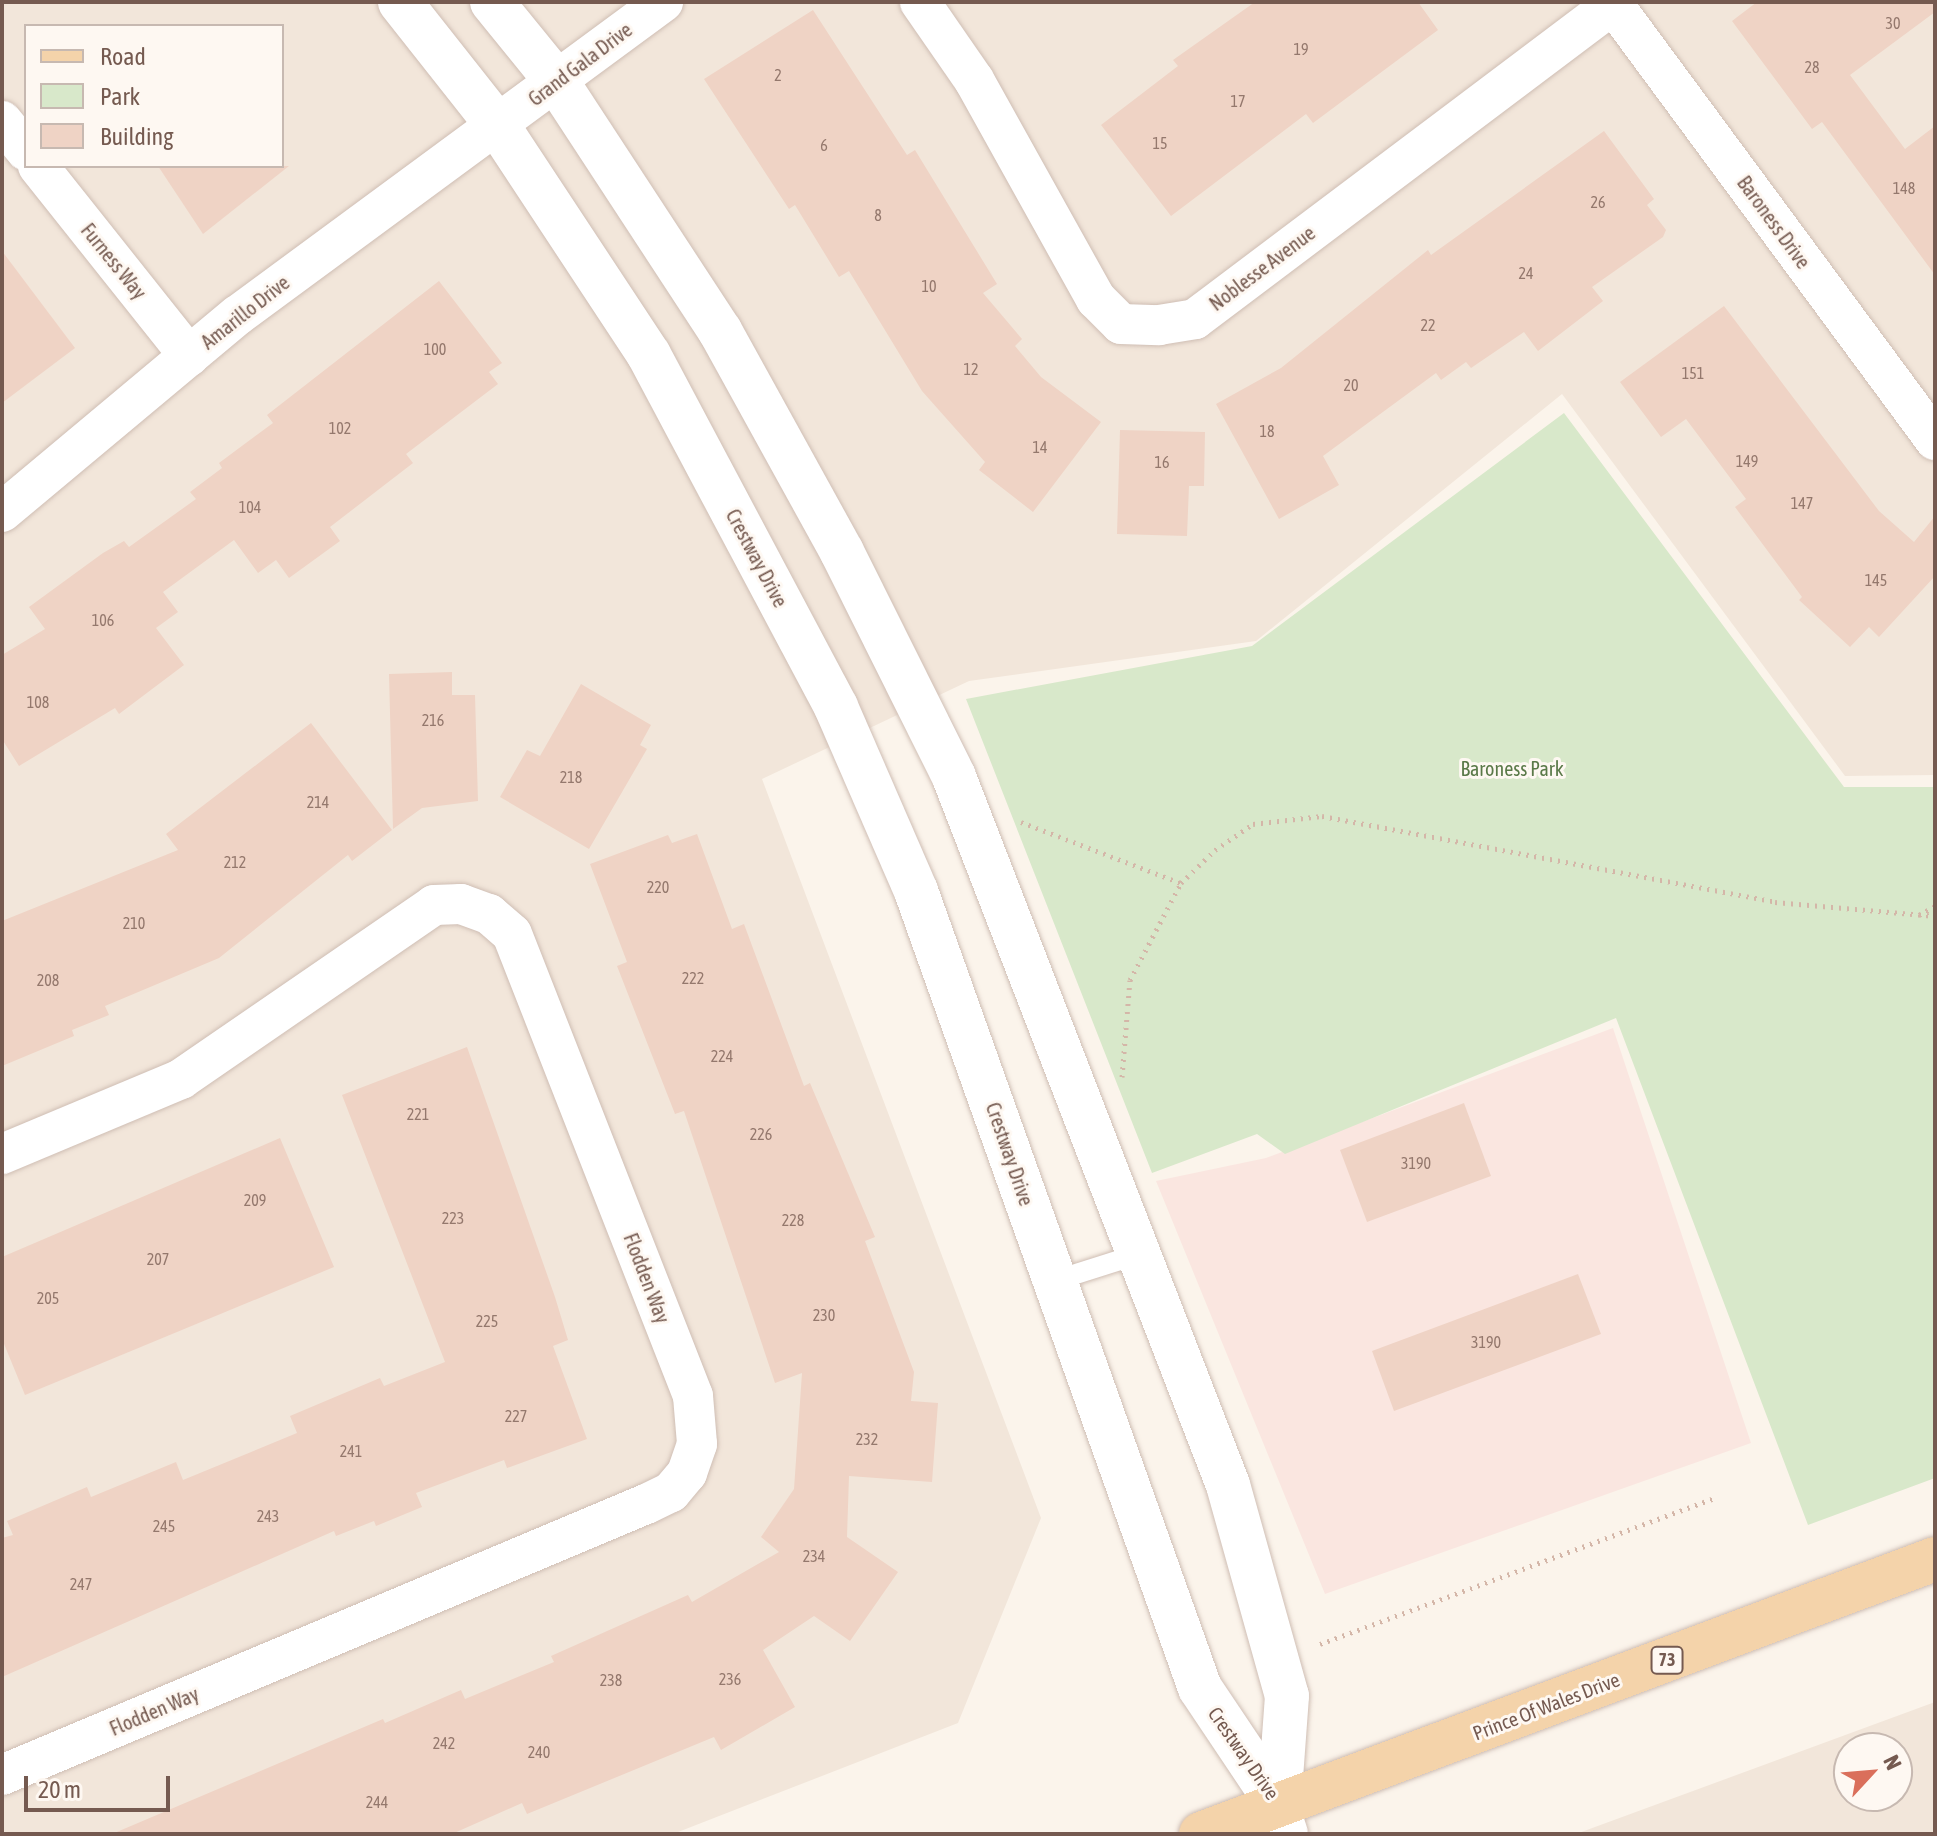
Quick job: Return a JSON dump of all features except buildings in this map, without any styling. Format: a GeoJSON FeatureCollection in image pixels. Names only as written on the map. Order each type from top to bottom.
{"type":"FeatureCollection","features":[{"type":"Feature","properties":{"kind":"main road","name":"Prince Of Wales Drive"},"geometry":{"type":"LineString","coordinates":[[1201,1834],[1284,1820],[1935,1559]]}},
{"type":"Feature","properties":{"kind":"street","name":"Crestway Drive"},"geometry":{"type":"LineString","coordinates":[[400,2],[498,126],[649,355],[836,707],[916,891],[1200,1688],[1284,1820]]}},
{"type":"Feature","properties":{"kind":"street","name":"Crestway Drive"},"geometry":{"type":"LineString","coordinates":[[492,2],[557,82],[720,331],[842,552],[947,763],[1228,1485],[1287,1696],[1284,1820]]}},
{"type":"Feature","properties":{"kind":"street","name":"Grand Gala Drive"},"geometry":{"type":"LineString","coordinates":[[498,126],[663,2]]}},
{"type":"Feature","properties":{"kind":"street","name":"Noblesse Avenue"},"geometry":{"type":"LineString","coordinates":[[920,2],[974,80],[1096,299],[1121,324],[1159,325],[1195,319],[1614,3]]}},
{"type":"Feature","properties":{"kind":"street","name":"Baroness Drive"},"geometry":{"type":"LineString","coordinates":[[1614,3],[1935,440]]}},
{"type":"Feature","properties":{"kind":"street"},"geometry":{"type":"LineString","coordinates":[[2,121],[24,148]]}},
{"type":"Feature","properties":{"kind":"street","name":"Amarillo Drive"},"geometry":{"type":"LineString","coordinates":[[2,512],[189,356],[498,126]]}},
{"type":"Feature","properties":{"kind":"street","name":"Furness Way"},"geometry":{"type":"LineString","coordinates":[[40,168],[189,356]]}},
{"type":"Feature","properties":{"kind":"street","name":"Flodden Way"},"geometry":{"type":"LineString","coordinates":[[2,1154],[181,1079],[434,905],[461,904],[489,914],[512,934],[518,949],[693,1396],[697,1444],[687,1473],[671,1492],[646,1504],[2,1775]]}},
{"type":"Feature","properties":{"kind":"lane"},"geometry":{"type":"LineString","coordinates":[[1054,1281],[1139,1254]]}},
{"type":"Feature","properties":{"kind":"path"},"geometry":{"type":"LineString","coordinates":[[1122,1081],[1130,980],[1181,883],[1215,850],[1253,824],[1322,816],[1775,902],[1935,916]]}},
{"type":"Feature","properties":{"kind":"path"},"geometry":{"type":"LineString","coordinates":[[1013,819],[1181,883]]}},
{"type":"Feature","properties":{"kind":"path"},"geometry":{"type":"LineString","coordinates":[[1919,915],[1935,906]]}},
{"type":"Feature","properties":{"kind":"path"},"geometry":{"type":"LineString","coordinates":[[1317,1646],[1713,1499]]}},
{"type":"Feature","properties":{"kind":"shaded area"},"geometry":{"type":"Polygon","coordinates":[[[2,2],[1935,2],[1935,775],[1845,776],[1562,394],[1256,641],[969,681],[762,779],[1041,1518],[958,1723],[673,1834],[2,1834],[2,2]]]}},
{"type":"Feature","properties":{"kind":"shaded area"},"geometry":{"type":"Polygon","coordinates":[[[1613,1028],[1751,1443],[1325,1594],[1156,1181],[1266,1158],[1613,1028]]]}},
{"type":"Feature","properties":{"kind":"shaded area"},"geometry":{"type":"Polygon","coordinates":[[[1935,1702],[1935,1834],[1576,1834],[1833,1740],[1833,1812],[1913,1812],[1913,1732],[1853,1732],[1935,1702]]]}},
{"type":"Feature","properties":{"kind":"green space","name":"Baroness Park"},"geometry":{"type":"Polygon","coordinates":[[[1564,413],[1844,787],[1935,787],[1935,1478],[1808,1525],[1616,1018],[1285,1154],[1257,1134],[1152,1173],[966,699],[1252,646],[1564,413]]]}}]}
